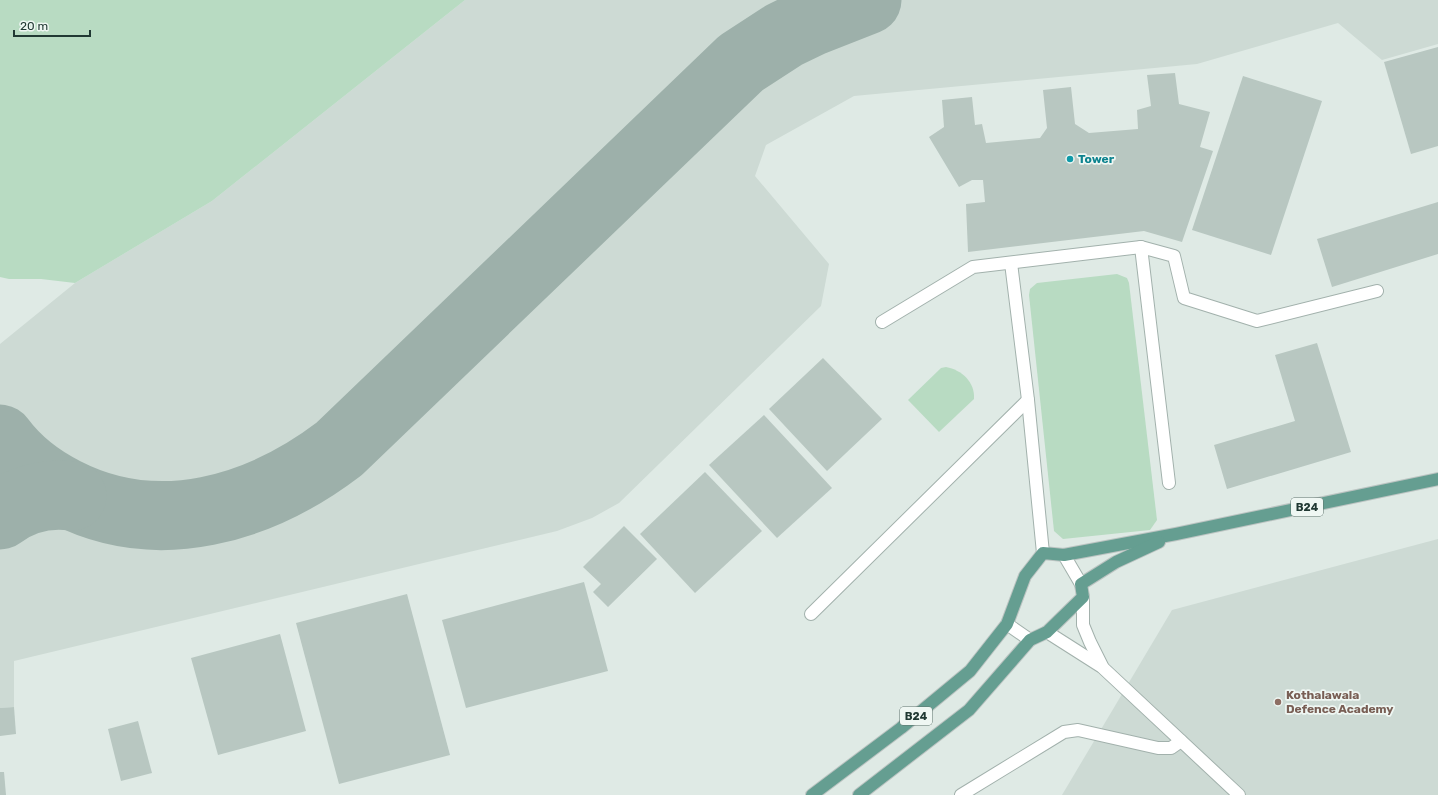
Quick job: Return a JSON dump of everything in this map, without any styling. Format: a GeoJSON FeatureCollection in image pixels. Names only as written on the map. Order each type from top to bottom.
{"type":"FeatureCollection","features":[{"type":"Feature","properties":{"kind":"main road","name":"B24"},"geometry":{"type":"LineString","coordinates":[[812,795],[825,787],[901,728],[970,671],[1007,624],[1025,576],[1043,553],[1064,555],[1176,534],[1438,479]]}},
{"type":"Feature","properties":{"kind":"main road","name":"B24"},"geometry":{"type":"LineString","coordinates":[[1081,584],[1116,562],[1176,534]]}},
{"type":"Feature","properties":{"kind":"main road"},"geometry":{"type":"LineString","coordinates":[[1081,584],[1083,597]]}},
{"type":"Feature","properties":{"kind":"main road","name":"B24"},"geometry":{"type":"LineString","coordinates":[[859,795],[969,710],[1030,640],[1047,632],[1083,597]]}},
{"type":"Feature","properties":{"kind":"street"},"geometry":{"type":"LineString","coordinates":[[1141,247],[1169,483]]}},
{"type":"Feature","properties":{"kind":"street"},"geometry":{"type":"LineString","coordinates":[[882,322],[973,267],[1141,247],[1174,256],[1184,298],[1257,321],[1377,291]]}},
{"type":"Feature","properties":{"kind":"street"},"geometry":{"type":"LineString","coordinates":[[1011,263],[1028,400],[1043,553]]}},
{"type":"Feature","properties":{"kind":"street"},"geometry":{"type":"LineString","coordinates":[[811,614],[1028,400]]}},
{"type":"Feature","properties":{"kind":"street"},"geometry":{"type":"LineString","coordinates":[[1064,555],[1081,584]]}},
{"type":"Feature","properties":{"kind":"street"},"geometry":{"type":"LineString","coordinates":[[1083,597],[1083,625],[1102,667]]}},
{"type":"Feature","properties":{"kind":"street"},"geometry":{"type":"LineString","coordinates":[[1007,624],[1030,640]]}},
{"type":"Feature","properties":{"kind":"street"},"geometry":{"type":"LineString","coordinates":[[1047,632],[1102,667],[1239,795]]}},
{"type":"Feature","properties":{"kind":"street"},"geometry":{"type":"LineString","coordinates":[[961,795],[1064,732],[1078,730],[1158,748],[1170,748],[1182,741]]}},
{"type":"Feature","properties":{"kind":"shaded area"},"geometry":{"type":"Polygon","coordinates":[[[465,0],[1438,0],[1438,44],[1382,60],[1338,23],[1197,64],[854,96],[766,145],[755,176],[829,264],[821,306],[619,503],[592,518],[557,531],[14,661],[14,707],[0,708],[0,344],[75,283],[212,201],[465,0]]]}},
{"type":"Feature","properties":{"kind":"shaded area","name":"Kothalawala Defence Academy"},"geometry":{"type":"Polygon","coordinates":[[[1438,539],[1438,795],[1062,795],[1172,610],[1438,539]]]}},
{"type":"Feature","properties":{"kind":"green space"},"geometry":{"type":"Polygon","coordinates":[[[0,0],[465,0],[212,201],[75,283],[41,279],[9,279],[0,277],[0,0]]]}},
{"type":"Feature","properties":{"kind":"green space"},"geometry":{"type":"Polygon","coordinates":[[[1117,274],[1127,278],[1129,283],[1157,520],[1150,530],[1063,539],[1054,531],[1029,295],[1030,289],[1037,283],[1117,274]]]}},
{"type":"Feature","properties":{"kind":"green space"},"geometry":{"type":"Polygon","coordinates":[[[946,367],[962,374],[970,382],[974,393],[974,399],[939,432],[908,400],[941,368],[946,367]]]}},
{"type":"Feature","properties":{"kind":"building"},"geometry":{"type":"Polygon","coordinates":[[[1438,47],[1438,146],[1411,154],[1384,62],[1438,47]]]}},
{"type":"Feature","properties":{"kind":"building"},"geometry":{"type":"Polygon","coordinates":[[[1175,73],[1179,104],[1210,112],[1200,147],[1213,151],[1182,242],[1144,231],[968,252],[966,204],[985,202],[983,180],[972,180],[959,187],[929,137],[944,127],[942,100],[972,97],[975,125],[982,124],[986,143],[1040,138],[1047,128],[1043,90],[1071,87],[1075,124],[1089,133],[1138,129],[1137,110],[1151,106],[1147,75],[1175,73]]]}},
{"type":"Feature","properties":{"kind":"building"},"geometry":{"type":"Polygon","coordinates":[[[1243,76],[1322,101],[1271,255],[1192,230],[1243,76]]]}},
{"type":"Feature","properties":{"kind":"building"},"geometry":{"type":"Polygon","coordinates":[[[1438,202],[1438,254],[1332,287],[1317,239],[1438,202]]]}},
{"type":"Feature","properties":{"kind":"building"},"geometry":{"type":"Polygon","coordinates":[[[1317,343],[1351,452],[1227,489],[1214,445],[1295,421],[1275,355],[1317,343]]]}},
{"type":"Feature","properties":{"kind":"building"},"geometry":{"type":"Polygon","coordinates":[[[823,358],[882,419],[827,471],[769,409],[823,358]]]}},
{"type":"Feature","properties":{"kind":"building"},"geometry":{"type":"Polygon","coordinates":[[[764,415],[832,488],[777,538],[709,465],[764,415]]]}},
{"type":"Feature","properties":{"kind":"building"},"geometry":{"type":"Polygon","coordinates":[[[705,472],[762,531],[695,593],[640,534],[705,472]]]}},
{"type":"Feature","properties":{"kind":"building"},"geometry":{"type":"Polygon","coordinates":[[[624,526],[657,559],[608,607],[593,592],[601,584],[583,567],[624,526]]]}},
{"type":"Feature","properties":{"kind":"building"},"geometry":{"type":"Polygon","coordinates":[[[584,582],[608,671],[466,708],[442,620],[584,582]]]}},
{"type":"Feature","properties":{"kind":"building"},"geometry":{"type":"Polygon","coordinates":[[[407,594],[450,755],[339,784],[296,623],[407,594]]]}},
{"type":"Feature","properties":{"kind":"building"},"geometry":{"type":"Polygon","coordinates":[[[280,634],[306,731],[218,755],[191,658],[280,634]]]}},
{"type":"Feature","properties":{"kind":"building"},"geometry":{"type":"Polygon","coordinates":[[[14,707],[16,734],[0,736],[0,708],[14,707]]]}},
{"type":"Feature","properties":{"kind":"building"},"geometry":{"type":"Polygon","coordinates":[[[138,721],[152,773],[121,781],[108,729],[138,721]]]}},
{"type":"Feature","properties":{"kind":"building"},"geometry":{"type":"Polygon","coordinates":[[[0,772],[4,772],[6,795],[0,795],[0,772]]]}},
{"type":"Feature","properties":{"kind":"taxiway"},"geometry":{"type":"LineString","coordinates":[[0,439],[14,455],[37,476],[55,487],[100,506],[136,514],[172,515],[207,511],[242,502],[276,488],[308,470],[339,449],[741,63],[784,35],[811,22],[867,0]]}},
{"type":"Feature","properties":{"kind":"taxiway"},"geometry":{"type":"LineString","coordinates":[[0,515],[8,509],[34,498],[53,495],[72,496]]}},
{"type":"Feature","properties":{"kind":"place","name":"Tower"},"geometry":{"type":"Point","coordinates":[1070,159]}},
{"type":"Feature","properties":{"kind":"place","name":"Kothalawala Defence Academy"},"geometry":{"type":"Point","coordinates":[1278,702]}}]}
